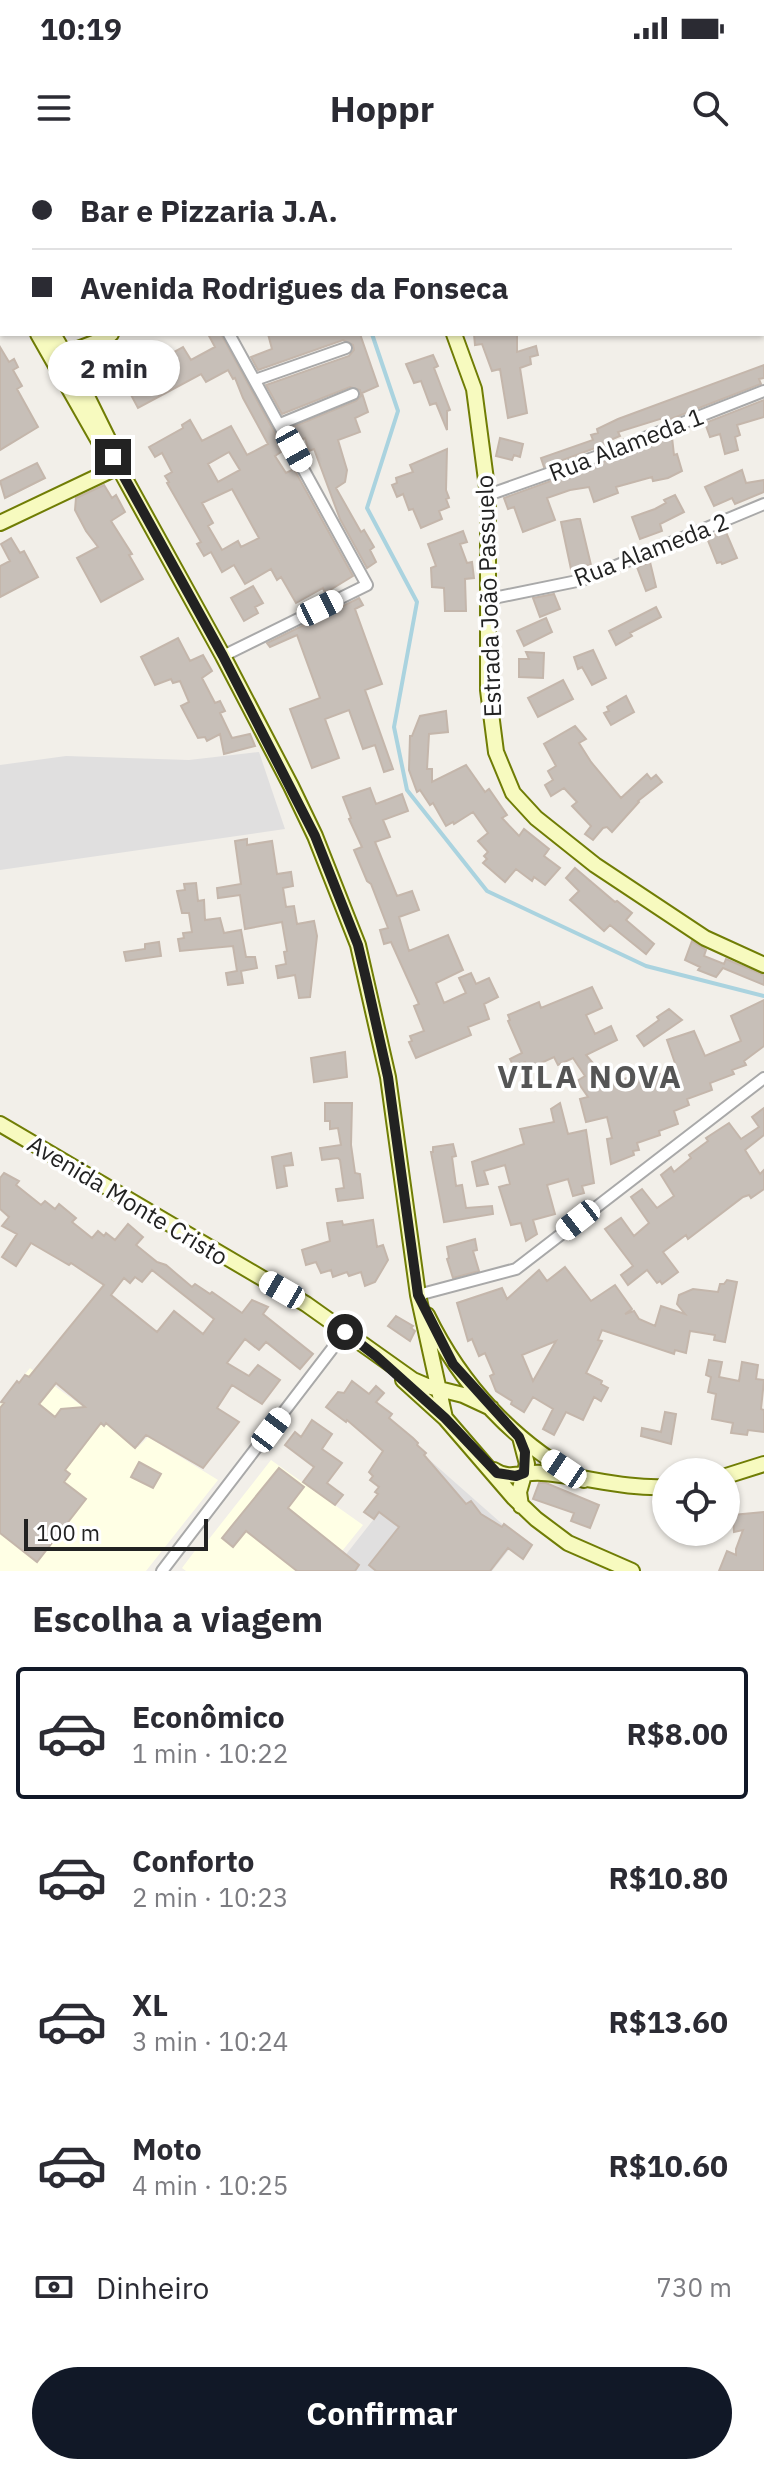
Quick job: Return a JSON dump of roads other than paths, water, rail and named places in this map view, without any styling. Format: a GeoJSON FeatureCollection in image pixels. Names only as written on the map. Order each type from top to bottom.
{"type":"FeatureCollection","features":[{"type":"Feature","properties":{"kind":"main road"},"geometry":{"type":"LineString","coordinates":[[40,336],[58,356],[100,443],[116,462],[223,656],[315,836],[358,945],[388,1077],[418,1295],[445,1418]]}},
{"type":"Feature","properties":{"kind":"main road"},"geometry":{"type":"LineString","coordinates":[[53,336],[58,356]]}},
{"type":"Feature","properties":{"kind":"main road","name":"Estrada João Passuelo"},"geometry":{"type":"LineString","coordinates":[[455,336],[474,389],[488,495],[488,690],[496,752],[513,793],[536,818],[595,865],[705,938],[764,965]]}},
{"type":"Feature","properties":{"kind":"main road"},"geometry":{"type":"LineString","coordinates":[[58,356],[105,338]]}},
{"type":"Feature","properties":{"kind":"main road"},"geometry":{"type":"LineString","coordinates":[[67,372],[105,338]]}},
{"type":"Feature","properties":{"kind":"main road"},"geometry":{"type":"LineString","coordinates":[[84,391],[87,363],[105,338]]}},
{"type":"Feature","properties":{"kind":"main road"},"geometry":{"type":"LineString","coordinates":[[67,372],[84,391],[109,439],[116,462]]}},
{"type":"Feature","properties":{"kind":"main road"},"geometry":{"type":"LineString","coordinates":[[0,523],[116,462]]}},
{"type":"Feature","properties":{"kind":"main road","name":"Avenida Monte Cristo"},"geometry":{"type":"LineString","coordinates":[[0,1124],[306,1304],[376,1356],[445,1418],[521,1506],[568,1543],[632,1571]]}},
{"type":"Feature","properties":{"kind":"main road"},"geometry":{"type":"LineString","coordinates":[[418,1295],[443,1348],[491,1408],[519,1437],[584,1480]]}},
{"type":"Feature","properties":{"kind":"main road","name":"Avenida Monte Cristo"},"geometry":{"type":"LineString","coordinates":[[376,1356],[413,1380],[463,1395],[491,1408]]}},
{"type":"Feature","properties":{"kind":"main road"},"geometry":{"type":"LineString","coordinates":[[519,1437],[525,1452],[519,1492],[521,1506]]}},
{"type":"Feature","properties":{"kind":"main road"},"geometry":{"type":"LineString","coordinates":[[740,1472],[764,1464]]}},
{"type":"Feature","properties":{"kind":"main road"},"geometry":{"type":"LineString","coordinates":[[488,1466],[506,1476],[537,1472],[652,1488]]}},
{"type":"Feature","properties":{"kind":"street"},"geometry":{"type":"LineString","coordinates":[[223,656],[367,585],[230,336]]}},
{"type":"Feature","properties":{"kind":"street"},"geometry":{"type":"LineString","coordinates":[[255,380],[346,348]]}},
{"type":"Feature","properties":{"kind":"street","name":"Rua Alameda 1"},"geometry":{"type":"LineString","coordinates":[[488,495],[601,455],[764,391]]}},
{"type":"Feature","properties":{"kind":"street"},"geometry":{"type":"LineString","coordinates":[[280,424],[353,394]]}},
{"type":"Feature","properties":{"kind":"street","name":"Rua Alameda 2"},"geometry":{"type":"LineString","coordinates":[[489,599],[582,580],[764,504]]}},
{"type":"Feature","properties":{"kind":"street"},"geometry":{"type":"LineString","coordinates":[[418,1295],[516,1269],[764,1078]]}},
{"type":"Feature","properties":{"kind":"street"},"geometry":{"type":"LineString","coordinates":[[162,1571],[345,1332]]}},
{"type":"Feature","properties":{"kind":"waterway"},"geometry":{"type":"LineString","coordinates":[[373,336],[398,411],[367,508],[417,602],[394,727],[407,790],[487,891],[646,966],[764,996]]}},
{"type":"Feature","properties":{"kind":"district","name":"VILA NOVA"},"geometry":{"type":"Point","coordinates":[590,1076]}}]}
